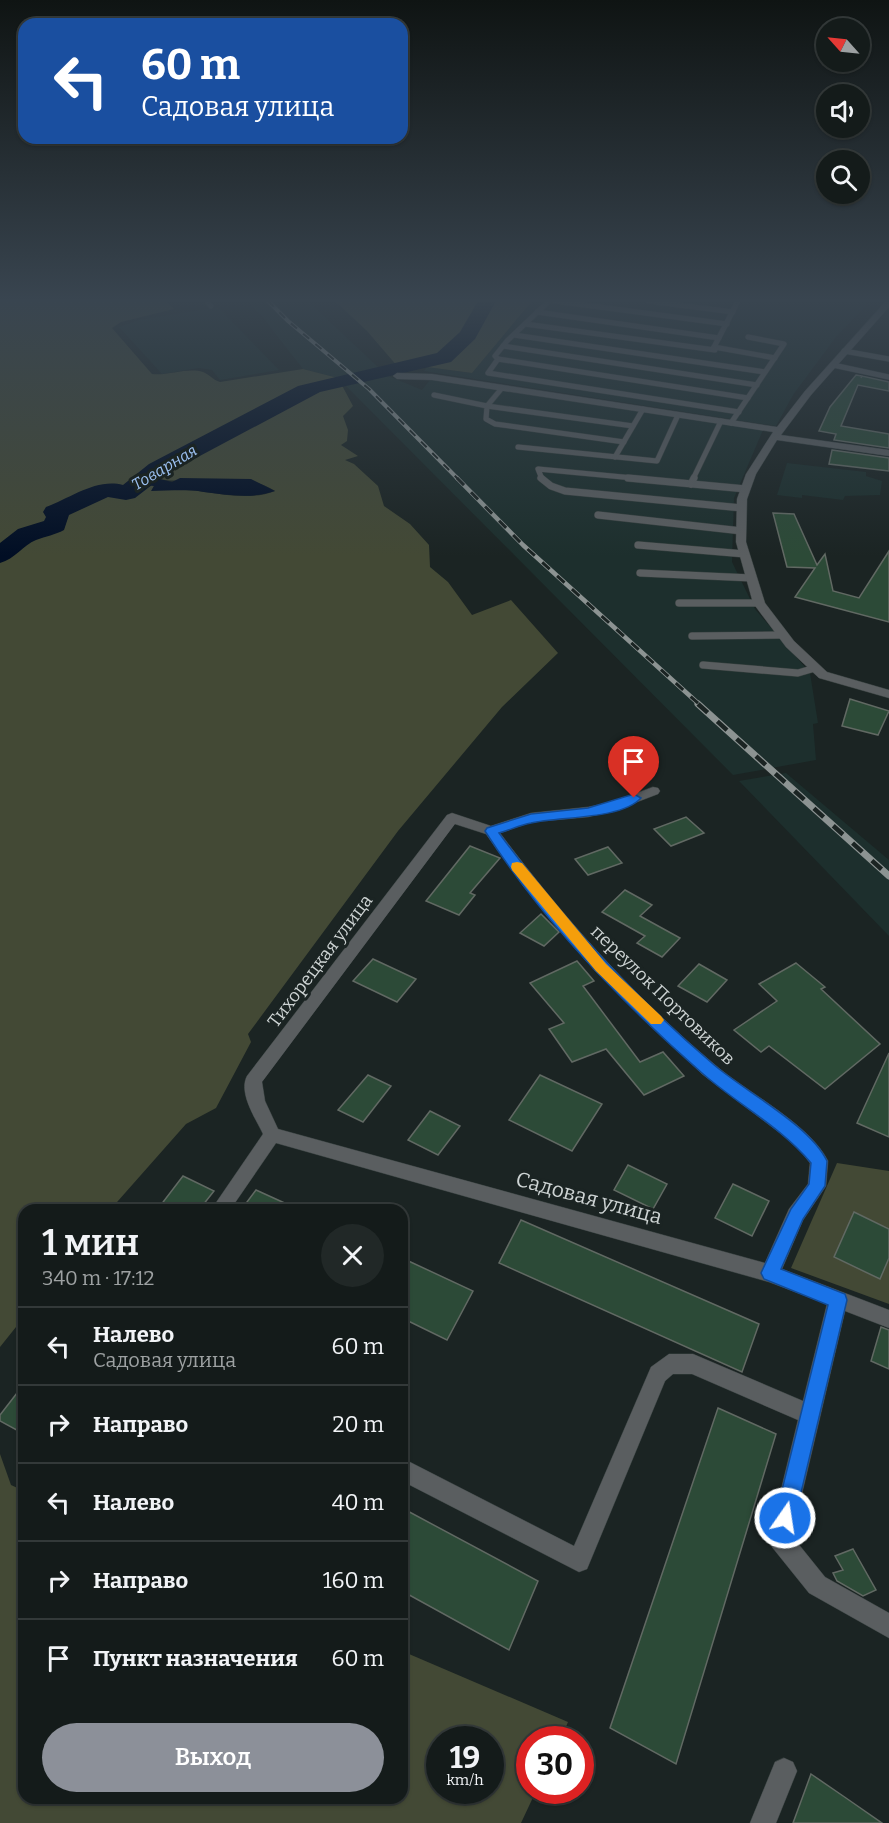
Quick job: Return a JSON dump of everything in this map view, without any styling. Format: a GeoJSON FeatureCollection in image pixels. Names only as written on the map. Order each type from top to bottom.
{"type":"FeatureCollection","features":[{"type":"Feature","properties":{"kind":"street"},"geometry":{"type":"LineString","coordinates":[[489,386],[726,422],[777,434],[889,453]]}},
{"type":"Feature","properties":{"kind":"street"},"geometry":{"type":"LineString","coordinates":[[816,386],[777,434],[751,474],[742,499],[745,554],[759,603],[782,635],[819,672],[889,694]]}},
{"type":"Feature","properties":{"kind":"street"},"geometry":{"type":"LineString","coordinates":[[491,831],[531,818],[588,812],[616,806],[653,790]]}},
{"type":"Feature","properties":{"kind":"street","name":"Тихорецкая улица"},"geometry":{"type":"LineString","coordinates":[[272,1135],[256,1101],[253,1081],[452,818],[491,831]]}},
{"type":"Feature","properties":{"kind":"street","name":"переулок Портовиков"},"geometry":{"type":"LineString","coordinates":[[491,831],[530,884],[601,967],[708,1069],[802,1140],[819,1161],[817,1186],[796,1215],[770,1273]]}},
{"type":"Feature","properties":{"kind":"street"},"geometry":{"type":"LineString","coordinates":[[224,1204],[272,1135]]}},
{"type":"Feature","properties":{"kind":"street","name":"Садовая улица"},"geometry":{"type":"LineString","coordinates":[[272,1135],[770,1273],[889,1319]]}},
{"type":"Feature","properties":{"kind":"street"},"geometry":{"type":"LineString","coordinates":[[838,1300],[780,1539],[817,1585],[889,1626]]}},
{"type":"Feature","properties":{"kind":"street"},"geometry":{"type":"LineString","coordinates":[[408,1472],[579,1561],[658,1374],[669,1364],[693,1364],[809,1414]]}},
{"type":"Feature","properties":{"kind":"street"},"geometry":{"type":"LineString","coordinates":[[763,1823],[784,1771]]}},
{"type":"Feature","properties":{"kind":"lane"},"geometry":{"type":"LineString","coordinates":[[572,386],[739,412]]}},
{"type":"Feature","properties":{"kind":"lane"},"geometry":{"type":"LineString","coordinates":[[672,386],[748,398]]}},
{"type":"Feature","properties":{"kind":"lane"},"geometry":{"type":"LineString","coordinates":[[691,483],[726,422],[739,412],[756,386]]}},
{"type":"Feature","properties":{"kind":"lane"},"geometry":{"type":"LineString","coordinates":[[501,388],[487,406],[486,419],[495,424],[624,442]]}},
{"type":"Feature","properties":{"kind":"lane"},"geometry":{"type":"LineString","coordinates":[[434,395],[487,406],[633,426]]}},
{"type":"Feature","properties":{"kind":"lane"},"geometry":{"type":"LineString","coordinates":[[615,457],[643,409]]}},
{"type":"Feature","properties":{"kind":"lane"},"geometry":{"type":"LineString","coordinates":[[518,447],[657,461],[678,415]]}},
{"type":"Feature","properties":{"kind":"lane"},"geometry":{"type":"LineString","coordinates":[[742,508],[565,491],[550,487],[540,479],[538,469],[746,489]]}},
{"type":"Feature","properties":{"kind":"lane"},"geometry":{"type":"LineString","coordinates":[[598,515],[742,531]]}},
{"type":"Feature","properties":{"kind":"lane"},"geometry":{"type":"LineString","coordinates":[[638,544],[745,554]]}},
{"type":"Feature","properties":{"kind":"lane"},"geometry":{"type":"LineString","coordinates":[[640,573],[752,578]]}},
{"type":"Feature","properties":{"kind":"lane"},"geometry":{"type":"LineString","coordinates":[[679,603],[759,603]]}},
{"type":"Feature","properties":{"kind":"lane"},"geometry":{"type":"LineString","coordinates":[[692,636],[782,635]]}},
{"type":"Feature","properties":{"kind":"lane"},"geometry":{"type":"LineString","coordinates":[[702,665],[798,673],[819,672]]}},
{"type":"Feature","properties":{"kind":"shaded area"},"geometry":{"type":"Polygon","coordinates":[[[346,386],[413,386],[422,390],[425,386],[470,386],[763,430],[734,498],[732,562],[755,609],[810,673],[818,723],[813,724],[816,760],[733,775],[346,386]]]}},
{"type":"Feature","properties":{"kind":"shaded area"},"geometry":{"type":"Polygon","coordinates":[[[520,386],[800,386],[776,426],[520,386]]]}},
{"type":"Feature","properties":{"kind":"shaded area"},"geometry":{"type":"Polygon","coordinates":[[[787,463],[866,472],[866,476],[882,481],[880,495],[845,496],[843,500],[802,495],[802,498],[777,495],[787,463]]]}},
{"type":"Feature","properties":{"kind":"shaded area"},"geometry":{"type":"Polygon","coordinates":[[[786,773],[889,860],[889,936],[739,781],[786,773]]]}},
{"type":"Feature","properties":{"kind":"green space"},"geometry":{"type":"Polygon","coordinates":[[[0,386],[342,386],[353,406],[343,416],[348,430],[347,441],[341,445],[358,456],[345,460],[354,464],[378,486],[384,506],[410,524],[429,545],[430,567],[448,582],[472,615],[511,600],[558,653],[502,707],[398,831],[248,1034],[251,1042],[216,1108],[186,1124],[115,1204],[18,1204],[18,1324],[0,1347],[0,386]],[[149,476],[136,483],[154,486],[152,490],[191,490],[240,496],[267,494],[275,491],[244,480],[180,481],[149,476]]]}},
{"type":"Feature","properties":{"kind":"green space"},"geometry":{"type":"Polygon","coordinates":[[[837,1163],[889,1171],[889,1304],[791,1268],[837,1163]]]}},
{"type":"Feature","properties":{"kind":"green space"},"geometry":{"type":"Polygon","coordinates":[[[0,1454],[11,1485],[18,1488],[18,1804],[408,1804],[408,1654],[568,1722],[566,1726],[516,1726],[516,1804],[530,1804],[521,1823],[0,1823],[0,1454]]]}},
{"type":"Feature","properties":{"kind":"water"},"geometry":{"type":"Polygon","coordinates":[[[139,474],[172,482],[180,478],[251,479],[275,491],[240,496],[191,491],[151,491],[154,486],[136,483],[133,479],[139,474]]]}},
{"type":"Feature","properties":{"kind":"building"},"geometry":{"type":"Polygon","coordinates":[[[847,386],[858,386],[841,426],[889,434],[889,448],[834,440],[836,434],[819,431],[830,407],[847,386]]]}},
{"type":"Feature","properties":{"kind":"building"},"geometry":{"type":"Polygon","coordinates":[[[864,386],[889,386],[889,391],[864,386]]]}},
{"type":"Feature","properties":{"kind":"building"},"geometry":{"type":"Polygon","coordinates":[[[832,450],[889,458],[889,471],[829,464],[832,450]]]}},
{"type":"Feature","properties":{"kind":"building"},"geometry":{"type":"Polygon","coordinates":[[[773,513],[794,514],[817,565],[825,554],[833,591],[859,598],[889,551],[889,622],[795,597],[815,568],[787,567],[773,513]]]}},
{"type":"Feature","properties":{"kind":"building"},"geometry":{"type":"Polygon","coordinates":[[[850,699],[889,711],[878,735],[842,726],[850,699]]]}},
{"type":"Feature","properties":{"kind":"building"},"geometry":{"type":"Polygon","coordinates":[[[686,817],[704,833],[671,846],[654,829],[686,817]]]}},
{"type":"Feature","properties":{"kind":"building"},"geometry":{"type":"Polygon","coordinates":[[[470,846],[500,858],[470,893],[475,895],[459,915],[426,901],[470,846]]]}},
{"type":"Feature","properties":{"kind":"building"},"geometry":{"type":"Polygon","coordinates":[[[608,847],[622,863],[588,875],[575,859],[608,847]]]}},
{"type":"Feature","properties":{"kind":"building"},"geometry":{"type":"Polygon","coordinates":[[[625,890],[652,905],[640,916],[680,938],[662,957],[637,943],[645,936],[602,912],[625,890]]]}},
{"type":"Feature","properties":{"kind":"building"},"geometry":{"type":"Polygon","coordinates":[[[541,914],[559,932],[544,946],[520,933],[541,914]]]}},
{"type":"Feature","properties":{"kind":"building"},"geometry":{"type":"Polygon","coordinates":[[[373,959],[416,979],[397,1002],[353,981],[373,959]]]}},
{"type":"Feature","properties":{"kind":"building"},"geometry":{"type":"Polygon","coordinates":[[[577,961],[594,981],[583,986],[640,1062],[663,1052],[684,1076],[644,1095],[606,1049],[572,1062],[549,1029],[564,1023],[530,983],[577,961]]]}},
{"type":"Feature","properties":{"kind":"building"},"geometry":{"type":"Polygon","coordinates":[[[796,963],[825,987],[821,989],[880,1044],[825,1089],[769,1046],[761,1052],[734,1030],[777,1001],[759,984],[796,963]]]}},
{"type":"Feature","properties":{"kind":"building"},"geometry":{"type":"Polygon","coordinates":[[[699,964],[727,980],[707,1002],[678,986],[699,964]]]}},
{"type":"Feature","properties":{"kind":"building"},"geometry":{"type":"Polygon","coordinates":[[[889,1053],[889,1137],[857,1123],[889,1053]]]}},
{"type":"Feature","properties":{"kind":"building"},"geometry":{"type":"Polygon","coordinates":[[[368,1075],[391,1086],[363,1122],[338,1110],[368,1075]]]}},
{"type":"Feature","properties":{"kind":"building"},"geometry":{"type":"Polygon","coordinates":[[[540,1075],[602,1104],[572,1151],[509,1120],[540,1075]]]}},
{"type":"Feature","properties":{"kind":"building"},"geometry":{"type":"Polygon","coordinates":[[[430,1111],[460,1126],[438,1155],[408,1140],[430,1111]]]}},
{"type":"Feature","properties":{"kind":"building"},"geometry":{"type":"Polygon","coordinates":[[[628,1165],[667,1184],[653,1209],[614,1190],[628,1165]]]}},
{"type":"Feature","properties":{"kind":"building"},"geometry":{"type":"Polygon","coordinates":[[[183,1176],[214,1191],[204,1204],[162,1204],[183,1176]]]}},
{"type":"Feature","properties":{"kind":"building"},"geometry":{"type":"Polygon","coordinates":[[[733,1184],[769,1201],[752,1236],[715,1218],[733,1184]]]}},
{"type":"Feature","properties":{"kind":"building"},"geometry":{"type":"Polygon","coordinates":[[[256,1190],[287,1204],[246,1204],[256,1190]]]}},
{"type":"Feature","properties":{"kind":"building"},"geometry":{"type":"Polygon","coordinates":[[[854,1212],[889,1229],[889,1258],[880,1279],[834,1257],[854,1212]]]}},
{"type":"Feature","properties":{"kind":"building"},"geometry":{"type":"Polygon","coordinates":[[[521,1220],[759,1324],[742,1372],[499,1263],[521,1220]]]}},
{"type":"Feature","properties":{"kind":"building"},"geometry":{"type":"Polygon","coordinates":[[[408,1261],[473,1291],[447,1340],[408,1321],[408,1261]]]}},
{"type":"Feature","properties":{"kind":"building"},"geometry":{"type":"Polygon","coordinates":[[[881,1327],[889,1330],[889,1369],[871,1361],[881,1327]]]}},
{"type":"Feature","properties":{"kind":"building"},"geometry":{"type":"Polygon","coordinates":[[[18,1392],[18,1431],[0,1421],[0,1415],[18,1392]]]}},
{"type":"Feature","properties":{"kind":"building"},"geometry":{"type":"Polygon","coordinates":[[[718,1408],[776,1434],[676,1764],[610,1728],[718,1408]]]}},
{"type":"Feature","properties":{"kind":"building"},"geometry":{"type":"Polygon","coordinates":[[[408,1511],[538,1581],[509,1650],[408,1594],[408,1511]]]}},
{"type":"Feature","properties":{"kind":"building"},"geometry":{"type":"Polygon","coordinates":[[[853,1549],[876,1590],[863,1596],[837,1581],[833,1573],[843,1570],[835,1556],[853,1549]]]}},
{"type":"Feature","properties":{"kind":"building"},"geometry":{"type":"Polygon","coordinates":[[[811,1774],[846,1798],[882,1823],[793,1823],[811,1774]]]}},
{"type":"Feature","properties":{"kind":"waterway","name":"Товарная"},"geometry":{"type":"LineString","coordinates":[[0,555],[27,534],[43,531],[55,525],[58,517],[55,512],[106,490],[126,493],[157,469],[281,403],[318,386]]}},
{"type":"Feature","properties":{"kind":"railway"},"geometry":{"type":"LineString","coordinates":[[366,386],[458,479]]}},
{"type":"Feature","properties":{"kind":"railway"},"geometry":{"type":"LineString","coordinates":[[457,478],[523,545],[700,705]]}},
{"type":"Feature","properties":{"kind":"railway"},"geometry":{"type":"LineString","coordinates":[[698,704],[889,876]]}},
{"type":"Feature","properties":{"kind":"slow traffic"},"geometry":{"type":"LineString","coordinates":[[517,867],[601,967],[656,1020]]}},
{"type":"Feature","properties":{"kind":"route"},"geometry":{"type":"LineString","coordinates":[[634,798],[616,806],[588,812],[531,818],[491,831],[530,884],[601,967],[708,1069],[802,1140],[819,1161],[817,1186],[796,1215],[770,1273],[838,1300],[785,1518]]}}]}
